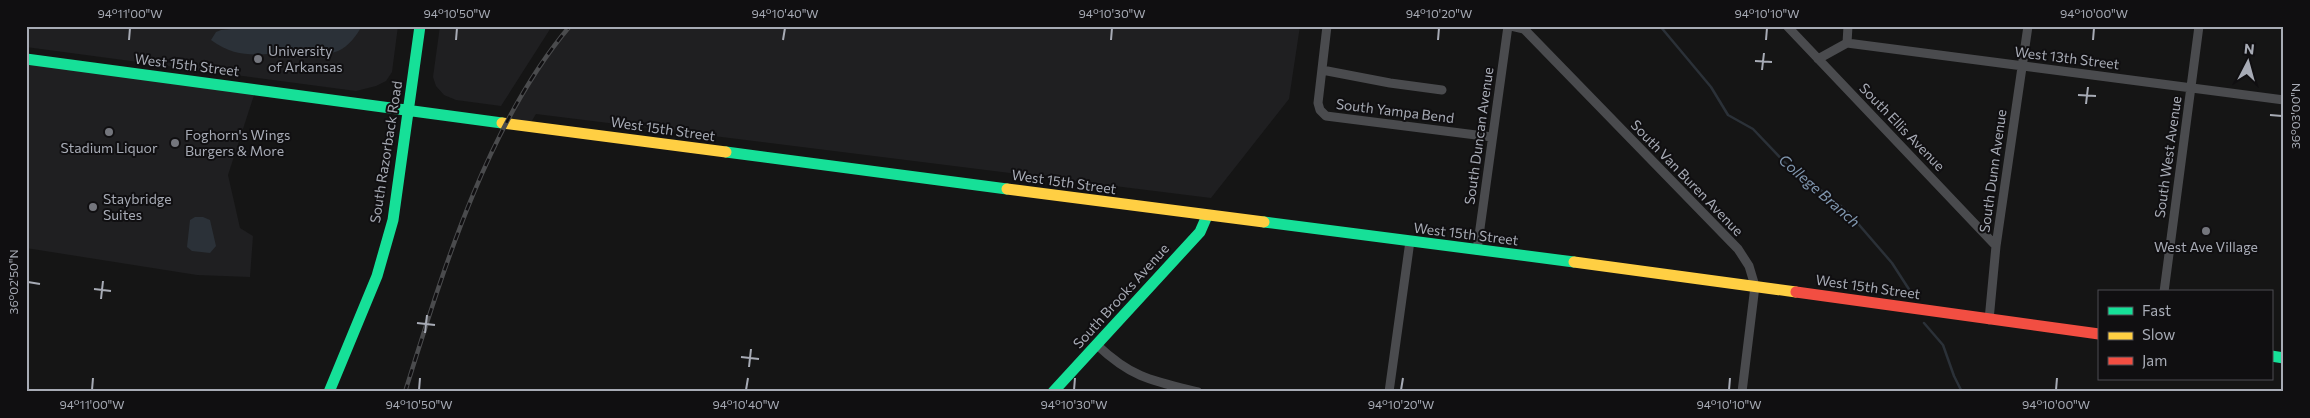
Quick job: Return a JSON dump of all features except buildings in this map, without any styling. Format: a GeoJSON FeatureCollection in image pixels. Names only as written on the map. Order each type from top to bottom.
{"type":"FeatureCollection","features":[{"type":"Feature","properties":{"kind":"main road","name":"South Razorback Road"},"geometry":{"type":"LineString","coordinates":[[329,392],[377,276],[393,220],[420,26]]}},
{"type":"Feature","properties":{"kind":"main road","name":"West 15th Street"},"geometry":{"type":"LineString","coordinates":[[26,59],[1207,216],[1755,286],[2098,334]]}},
{"type":"Feature","properties":{"kind":"main road","name":"South Brooks Avenue"},"geometry":{"type":"LineString","coordinates":[[1053,392],[1200,232],[1207,216]]}},
{"type":"Feature","properties":{"kind":"street","name":"South Yampa Bend"},"geometry":{"type":"LineString","coordinates":[[1327,26],[1318,103],[1320,110],[1326,116],[1492,137]]}},
{"type":"Feature","properties":{"kind":"street","name":"South Duncan Avenue"},"geometry":{"type":"LineString","coordinates":[[1477,250],[1509,26]]}},
{"type":"Feature","properties":{"kind":"street","name":"South Van Buren Avenue"},"geometry":{"type":"LineString","coordinates":[[1509,26],[1524,29],[1738,249],[1749,266],[1755,286],[1742,392]]}},
{"type":"Feature","properties":{"kind":"street","name":"South Ellis Avenue"},"geometry":{"type":"LineString","coordinates":[[1787,26],[1996,246]]}},
{"type":"Feature","properties":{"kind":"street"},"geometry":{"type":"LineString","coordinates":[[1818,59],[1846,43],[1848,26]]}},
{"type":"Feature","properties":{"kind":"street","name":"South Dunn Avenue"},"geometry":{"type":"LineString","coordinates":[[1989,320],[1996,246],[2028,26]]}},
{"type":"Feature","properties":{"kind":"street","name":"South West Avenue"},"geometry":{"type":"LineString","coordinates":[[2164,290],[2199,26]]}},
{"type":"Feature","properties":{"kind":"street","name":"West 13th Street"},"geometry":{"type":"LineString","coordinates":[[1846,43],[2284,100]]}},
{"type":"Feature","properties":{"kind":"street"},"geometry":{"type":"LineString","coordinates":[[1322,70],[1390,83],[1442,90]]}},
{"type":"Feature","properties":{"kind":"street"},"geometry":{"type":"LineString","coordinates":[[1389,392],[1410,241]]}},
{"type":"Feature","properties":{"kind":"street"},"geometry":{"type":"LineString","coordinates":[[1097,345],[1116,363],[1135,374],[1156,382],[1198,392]]}},
{"type":"Feature","properties":{"kind":"shaded area","name":"University of Arkansas"},"geometry":{"type":"Polygon","coordinates":[[[26,26],[398,26],[392,72],[386,81],[376,86],[356,91],[26,47],[26,26]]]}},
{"type":"Feature","properties":{"kind":"shaded area"},"geometry":{"type":"Polygon","coordinates":[[[261,26],[362,26],[349,44],[338,51],[328,53],[242,54],[222,47],[211,40],[216,32],[221,30],[261,26]]]}},
{"type":"Feature","properties":{"kind":"shaded area"},"geometry":{"type":"Polygon","coordinates":[[[440,26],[552,26],[501,106],[456,100],[444,95],[436,86],[433,77],[440,26]]]}},
{"type":"Feature","properties":{"kind":"shaded area"},"geometry":{"type":"Polygon","coordinates":[[[570,26],[1300,26],[1289,99],[1211,198],[536,114],[528,127],[507,124],[537,72],[570,26]]]}},
{"type":"Feature","properties":{"kind":"shaded area"},"geometry":{"type":"Polygon","coordinates":[[[26,59],[256,89],[228,175],[240,228],[253,236],[250,277],[197,275],[26,248],[26,59]]]}},
{"type":"Feature","properties":{"kind":"shaded area"},"geometry":{"type":"Polygon","coordinates":[[[195,217],[203,217],[210,220],[216,246],[210,253],[192,251],[187,247],[190,220],[195,217]]]}},
{"type":"Feature","properties":{"kind":"waterway","name":"College Branch"},"geometry":{"type":"LineString","coordinates":[[1660,26],[1711,87],[1728,115],[1753,129],[1792,170],[1848,212],[1892,263],[1912,294]]}},
{"type":"Feature","properties":{"kind":"waterway","name":"College Branch"},"geometry":{"type":"LineString","coordinates":[[1924,323],[1943,345],[1962,392]]}},
{"type":"Feature","properties":{"kind":"railway"},"geometry":{"type":"LineString","coordinates":[[405,392],[452,249],[491,153],[541,65],[570,26]]}},
{"type":"Feature","properties":{"kind":"traffic: fast"},"geometry":{"type":"LineString","coordinates":[[329,392],[377,276],[393,220],[420,26]]}},
{"type":"Feature","properties":{"kind":"traffic: fast"},"geometry":{"type":"LineString","coordinates":[[26,59],[502,123]]}},
{"type":"Feature","properties":{"kind":"traffic: fast"},"geometry":{"type":"LineString","coordinates":[[726,152],[1007,189]]}},
{"type":"Feature","properties":{"kind":"traffic: fast"},"geometry":{"type":"LineString","coordinates":[[1053,392],[1200,232],[1207,216]]}},
{"type":"Feature","properties":{"kind":"traffic: fast"},"geometry":{"type":"LineString","coordinates":[[1264,222],[1574,262]]}},
{"type":"Feature","properties":{"kind":"traffic: fast"},"geometry":{"type":"LineString","coordinates":[[2272,356],[2284,358]]}},
{"type":"Feature","properties":{"kind":"traffic: slow"},"geometry":{"type":"LineString","coordinates":[[502,123],[726,152]]}},
{"type":"Feature","properties":{"kind":"traffic: slow"},"geometry":{"type":"LineString","coordinates":[[1007,189],[1264,222]]}},
{"type":"Feature","properties":{"kind":"traffic: slow"},"geometry":{"type":"LineString","coordinates":[[1574,262],[1796,292]]}},
{"type":"Feature","properties":{"kind":"traffic: jam"},"geometry":{"type":"LineString","coordinates":[[1796,292],[2098,334]]}},
{"type":"Feature","properties":{"kind":"place","name":"University of Arkansas"},"geometry":{"type":"Point","coordinates":[258,59]}},
{"type":"Feature","properties":{"kind":"place","name":"Stadium Liquor"},"geometry":{"type":"Point","coordinates":[109,132]}},
{"type":"Feature","properties":{"kind":"place","name":"Foghorn's Wings Burgers & More"},"geometry":{"type":"Point","coordinates":[175,143]}},
{"type":"Feature","properties":{"kind":"place","name":"Staybridge Suites"},"geometry":{"type":"Point","coordinates":[93,207]}},
{"type":"Feature","properties":{"kind":"place","name":"West Ave Village"},"geometry":{"type":"Point","coordinates":[2206,231]}}]}
